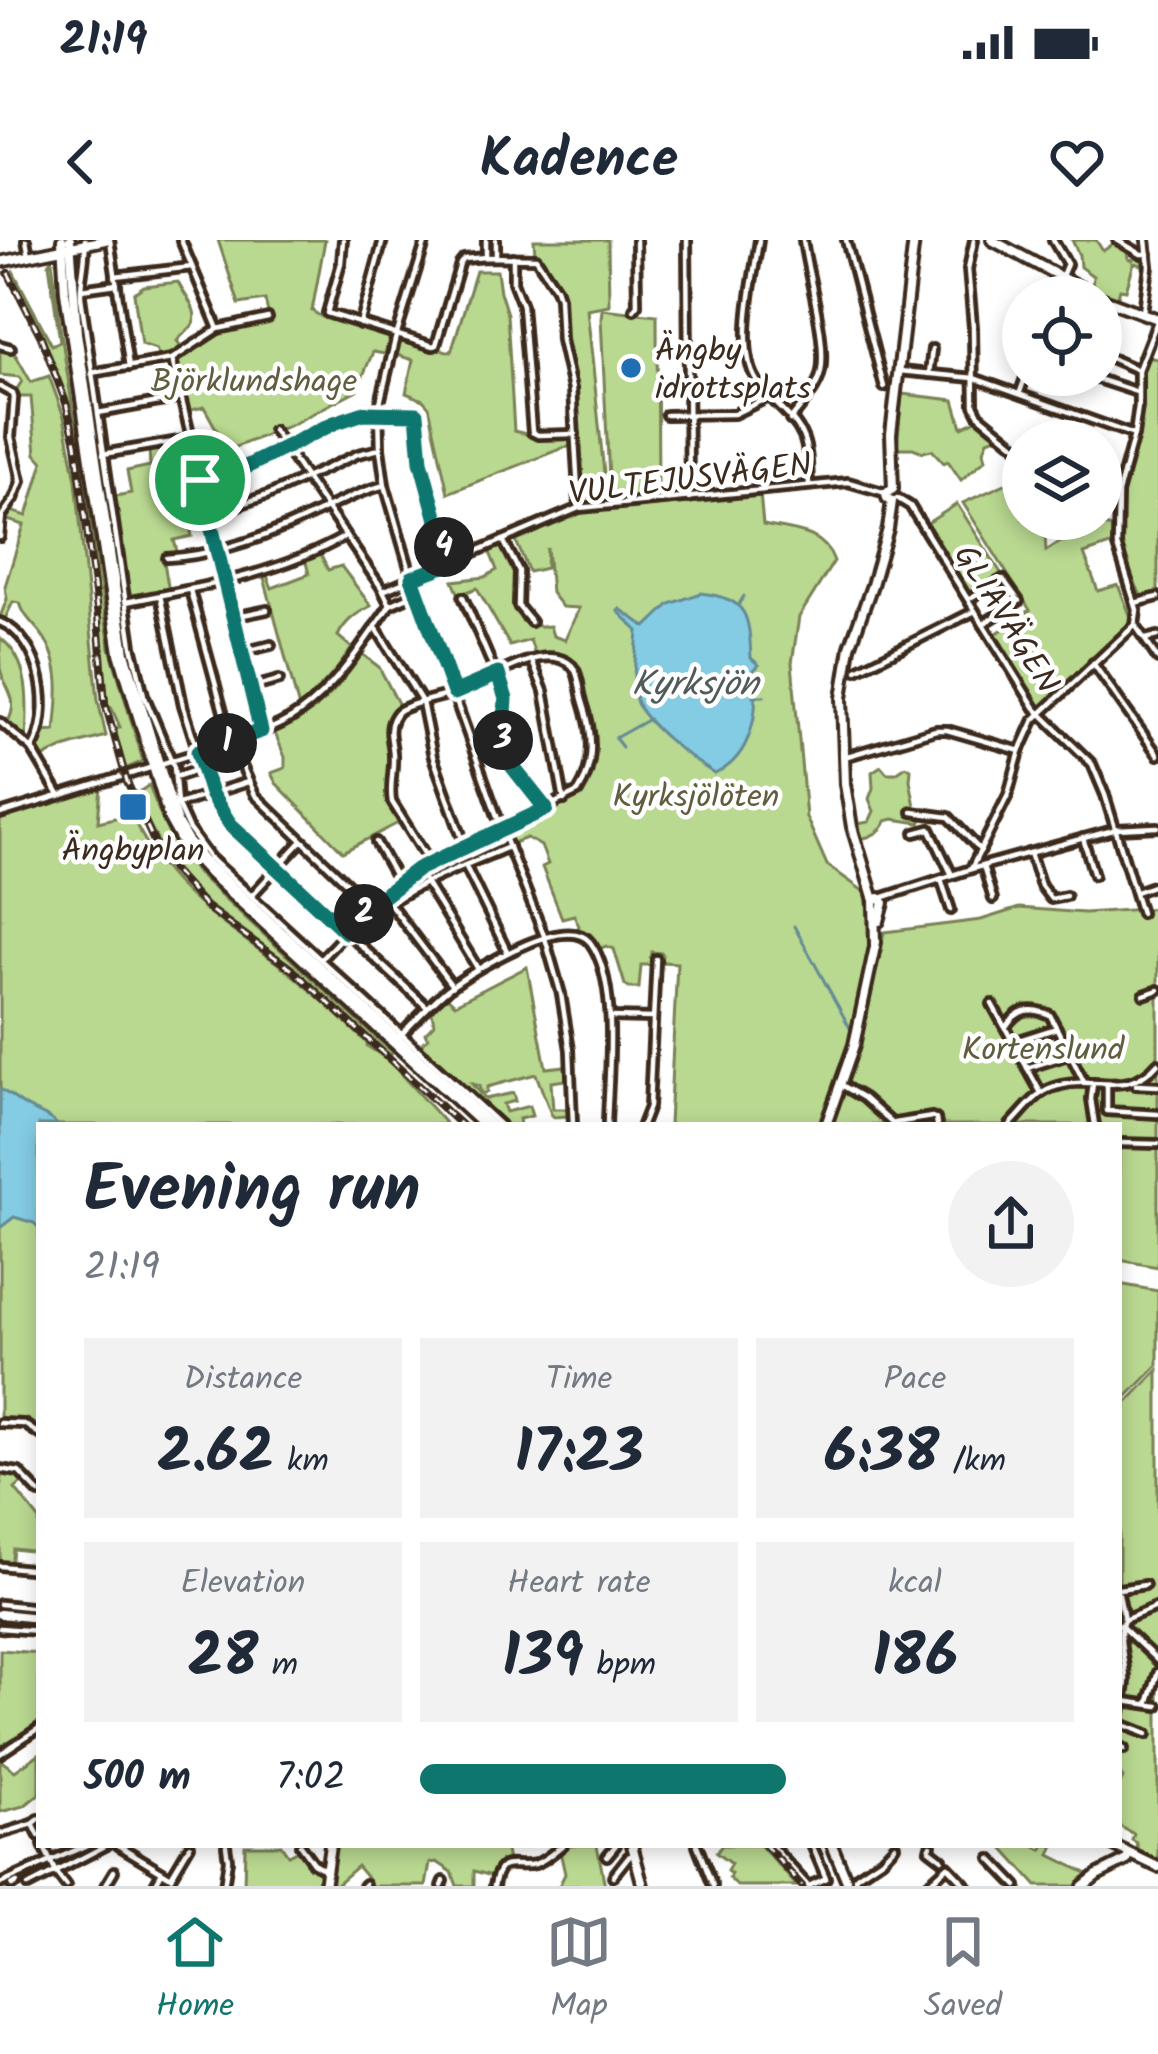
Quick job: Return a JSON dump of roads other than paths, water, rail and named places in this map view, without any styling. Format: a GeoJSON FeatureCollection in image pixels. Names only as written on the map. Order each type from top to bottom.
{"type":"FeatureCollection","features":[{"type":"Feature","properties":{"kind":"main road"},"geometry":{"type":"LineString","coordinates":[[0,262],[63,243],[107,240]]}},
{"type":"Feature","properties":{"kind":"main road"},"geometry":{"type":"LineString","coordinates":[[827,1122],[860,1025],[875,944],[879,903],[852,827],[844,784],[842,698],[848,655],[883,548],[892,495],[890,434],[914,240]]}},
{"type":"Feature","properties":{"kind":"main road"},"geometry":{"type":"LineString","coordinates":[[994,240],[1059,276]]}},
{"type":"Feature","properties":{"kind":"main road"},"geometry":{"type":"LineString","coordinates":[[63,243],[125,653],[155,766]]}},
{"type":"Feature","properties":{"kind":"main road"},"geometry":{"type":"LineString","coordinates":[[63,243],[68,313],[119,653],[174,817],[195,851],[484,1122]]}},
{"type":"Feature","properties":{"kind":"main road"},"geometry":{"type":"LineString","coordinates":[[1122,306],[1158,319]]}},
{"type":"Feature","properties":{"kind":"main road"},"geometry":{"type":"LineString","coordinates":[[0,1609],[36,1613]]}},
{"type":"Feature","properties":{"kind":"main road"},"geometry":{"type":"LineString","coordinates":[[324,1886],[330,1848]]}},
{"type":"Feature","properties":{"kind":"main road"},"geometry":{"type":"LineString","coordinates":[[831,1848],[851,1884]]}},
{"type":"Feature","properties":{"kind":"main road"},"geometry":{"type":"LineString","coordinates":[[1118,1848],[1158,1867]]}},
{"type":"Feature","properties":{"kind":"main road"},"geometry":{"type":"LineString","coordinates":[[633,1850],[644,1886]]}},
{"type":"Feature","properties":{"kind":"main road"},"geometry":{"type":"LineString","coordinates":[[1083,1886],[1130,1854]]}},
{"type":"Feature","properties":{"kind":"street"},"geometry":{"type":"LineString","coordinates":[[26,240],[29,255]]}},
{"type":"Feature","properties":{"kind":"street"},"geometry":{"type":"LineString","coordinates":[[107,240],[129,367]]}},
{"type":"Feature","properties":{"kind":"street"},"geometry":{"type":"LineString","coordinates":[[181,240],[218,328]]}},
{"type":"Feature","properties":{"kind":"street"},"geometry":{"type":"LineString","coordinates":[[343,240],[327,314],[436,344],[460,264],[470,257],[536,258],[556,288],[572,389],[579,508]]}},
{"type":"Feature","properties":{"kind":"street"},"geometry":{"type":"LineString","coordinates":[[360,324],[383,240]]}},
{"type":"Feature","properties":{"kind":"street"},"geometry":{"type":"LineString","coordinates":[[426,240],[396,336],[379,413],[385,485],[412,578],[545,938],[570,1050],[573,1122]]}},
{"type":"Feature","properties":{"kind":"street"},"geometry":{"type":"LineString","coordinates":[[486,240],[486,256]]}},
{"type":"Feature","properties":{"kind":"street"},"geometry":{"type":"LineString","coordinates":[[496,240],[496,256]]}},
{"type":"Feature","properties":{"kind":"street"},"geometry":{"type":"LineString","coordinates":[[634,309],[636,240]]}},
{"type":"Feature","properties":{"kind":"street"},"geometry":{"type":"LineString","coordinates":[[687,240],[689,498]]}},
{"type":"Feature","properties":{"kind":"street"},"geometry":{"type":"LineString","coordinates":[[759,240],[749,364],[767,398],[803,438],[809,486]]}},
{"type":"Feature","properties":{"kind":"street"},"geometry":{"type":"LineString","coordinates":[[790,419],[818,384],[822,371],[819,324],[803,240]]}},
{"type":"Feature","properties":{"kind":"street"},"geometry":{"type":"LineString","coordinates":[[846,240],[884,387]]}},
{"type":"Feature","properties":{"kind":"street"},"geometry":{"type":"LineString","coordinates":[[974,240],[968,269],[974,405],[979,416],[1002,434]]}},
{"type":"Feature","properties":{"kind":"street"},"geometry":{"type":"LineString","coordinates":[[1053,240],[1067,264],[1061,276]]}},
{"type":"Feature","properties":{"kind":"street"},"geometry":{"type":"LineString","coordinates":[[1118,240],[1148,254]]}},
{"type":"Feature","properties":{"kind":"street"},"geometry":{"type":"LineString","coordinates":[[1143,314],[1145,240]]}},
{"type":"Feature","properties":{"kind":"street"},"geometry":{"type":"LineString","coordinates":[[85,241],[81,290],[132,646],[144,695],[177,777],[177,804],[197,842],[251,896],[497,1122]]}},
{"type":"Feature","properties":{"kind":"street"},"geometry":{"type":"LineString","coordinates":[[513,257],[513,282],[522,305],[532,432],[575,434]]}},
{"type":"Feature","properties":{"kind":"street"},"geometry":{"type":"LineString","coordinates":[[81,290],[192,267]]}},
{"type":"Feature","properties":{"kind":"street"},"geometry":{"type":"LineString","coordinates":[[91,373],[172,358],[218,328],[268,318]]}},
{"type":"Feature","properties":{"kind":"street"},"geometry":{"type":"LineString","coordinates":[[1122,478],[1134,434],[1138,370],[1158,319]]}},
{"type":"Feature","properties":{"kind":"street"},"geometry":{"type":"LineString","coordinates":[[547,343],[561,340]]}},
{"type":"Feature","properties":{"kind":"street"},"geometry":{"type":"LineString","coordinates":[[0,345],[11,348]]}},
{"type":"Feature","properties":{"kind":"street"},"geometry":{"type":"LineString","coordinates":[[929,374],[932,350]]}},
{"type":"Feature","properties":{"kind":"street"},"geometry":{"type":"LineString","coordinates":[[172,358],[261,731]]}},
{"type":"Feature","properties":{"kind":"street"},"geometry":{"type":"LineString","coordinates":[[1122,363],[1138,370]]}},
{"type":"Feature","properties":{"kind":"street"},"geometry":{"type":"LineString","coordinates":[[898,371],[974,378],[1002,387]]}},
{"type":"Feature","properties":{"kind":"street"},"geometry":{"type":"LineString","coordinates":[[0,387],[14,398],[11,437],[21,481],[14,500],[2,513],[0,537]]}},
{"type":"Feature","properties":{"kind":"street"},"geometry":{"type":"LineString","coordinates":[[1122,387],[1137,392]]}},
{"type":"Feature","properties":{"kind":"street"},"geometry":{"type":"LineString","coordinates":[[1028,396],[1134,434]]}},
{"type":"Feature","properties":{"kind":"street"},"geometry":{"type":"LineString","coordinates":[[97,413],[182,398]]}},
{"type":"Feature","properties":{"kind":"street"},"geometry":{"type":"LineString","coordinates":[[666,415],[734,414],[767,398]]}},
{"type":"Feature","properties":{"kind":"street"},"geometry":{"type":"LineString","coordinates":[[200,480],[233,471],[344,419],[364,413],[417,414],[421,461],[449,564]]}},
{"type":"Feature","properties":{"kind":"street"},"geometry":{"type":"LineString","coordinates":[[273,430],[390,605]]}},
{"type":"Feature","properties":{"kind":"street"},"geometry":{"type":"LineString","coordinates":[[103,454],[191,439]]}},
{"type":"Feature","properties":{"kind":"street"},"geometry":{"type":"LineString","coordinates":[[208,514],[256,500],[347,458],[380,449]]}},
{"type":"Feature","properties":{"kind":"street","name":"VULTEJUSVÄGEN"},"geometry":{"type":"LineString","coordinates":[[383,591],[579,508],[855,482],[892,495]]}},
{"type":"Feature","properties":{"kind":"street"},"geometry":{"type":"LineString","coordinates":[[166,558],[217,549],[284,528],[352,495],[385,485]]}},
{"type":"Feature","properties":{"kind":"street","name":"GLIAVÄGEN"},"geometry":{"type":"LineString","coordinates":[[892,495],[910,506],[1039,713],[1087,757],[1106,795],[1141,913]]}},
{"type":"Feature","properties":{"kind":"street"},"geometry":{"type":"LineString","coordinates":[[125,602],[225,583],[293,562],[346,536]]}},
{"type":"Feature","properties":{"kind":"street"},"geometry":{"type":"LineString","coordinates":[[503,540],[519,572],[518,607],[531,622]]}},
{"type":"Feature","properties":{"kind":"street"},"geometry":{"type":"LineString","coordinates":[[971,869],[1008,795],[1020,751],[1039,713],[1135,625],[1135,603],[1117,540]]}},
{"type":"Feature","properties":{"kind":"street"},"geometry":{"type":"LineString","coordinates":[[968,600],[1003,579],[1019,601],[983,624]]}},
{"type":"Feature","properties":{"kind":"street"},"geometry":{"type":"LineString","coordinates":[[190,590],[231,741],[248,782],[269,811],[371,906]]}},
{"type":"Feature","properties":{"kind":"street"},"geometry":{"type":"LineString","coordinates":[[0,813],[198,752],[297,715],[321,694],[390,605],[418,593]]}},
{"type":"Feature","properties":{"kind":"street"},"geometry":{"type":"LineString","coordinates":[[160,595],[183,705],[212,793],[230,824],[427,1007]]}},
{"type":"Feature","properties":{"kind":"street"},"geometry":{"type":"LineString","coordinates":[[463,597],[506,699],[503,741],[508,761],[546,809]]}},
{"type":"Feature","properties":{"kind":"street"},"geometry":{"type":"LineString","coordinates":[[1135,603],[1158,597]]}},
{"type":"Feature","properties":{"kind":"street"},"geometry":{"type":"LineString","coordinates":[[233,617],[267,610]]}},
{"type":"Feature","properties":{"kind":"street"},"geometry":{"type":"LineString","coordinates":[[857,670],[975,611]]}},
{"type":"Feature","properties":{"kind":"street"},"geometry":{"type":"LineString","coordinates":[[0,622],[24,640],[37,671],[41,723],[32,749]]}},
{"type":"Feature","properties":{"kind":"street"},"geometry":{"type":"LineString","coordinates":[[1135,625],[1158,659]]}},
{"type":"Feature","properties":{"kind":"street"},"geometry":{"type":"LineString","coordinates":[[375,626],[422,702],[433,757],[465,847]]}},
{"type":"Feature","properties":{"kind":"street"},"geometry":{"type":"LineString","coordinates":[[1146,639],[1158,636]]}},
{"type":"Feature","properties":{"kind":"street"},"geometry":{"type":"LineString","coordinates":[[242,652],[271,645]]}},
{"type":"Feature","properties":{"kind":"street"},"geometry":{"type":"LineString","coordinates":[[346,932],[418,869],[578,792],[590,764],[590,723],[574,669],[556,658],[532,661],[400,710],[390,724],[392,802],[430,862]]}},
{"type":"Feature","properties":{"kind":"street"},"geometry":{"type":"LineString","coordinates":[[532,661],[544,691],[564,800]]}},
{"type":"Feature","properties":{"kind":"street"},"geometry":{"type":"LineString","coordinates":[[1093,663],[1158,755]]}},
{"type":"Feature","properties":{"kind":"street"},"geometry":{"type":"LineString","coordinates":[[250,688],[279,680]]}},
{"type":"Feature","properties":{"kind":"street"},"geometry":{"type":"LineString","coordinates":[[0,722],[32,749],[59,795]]}},
{"type":"Feature","properties":{"kind":"street"},"geometry":{"type":"LineString","coordinates":[[844,757],[936,730],[1020,751]]}},
{"type":"Feature","properties":{"kind":"street"},"geometry":{"type":"LineString","coordinates":[[177,777],[203,768]]}},
{"type":"Feature","properties":{"kind":"street"},"geometry":{"type":"LineString","coordinates":[[177,804],[248,782]]}},
{"type":"Feature","properties":{"kind":"street"},"geometry":{"type":"LineString","coordinates":[[912,812],[949,817],[981,851]]}},
{"type":"Feature","properties":{"kind":"street"},"geometry":{"type":"LineString","coordinates":[[879,903],[952,875],[1083,838],[1117,829],[1158,827]]}},
{"type":"Feature","properties":{"kind":"street"},"geometry":{"type":"LineString","coordinates":[[915,833],[930,829],[952,875]]}},
{"type":"Feature","properties":{"kind":"street"},"geometry":{"type":"LineString","coordinates":[[1083,838],[1094,875]]}},
{"type":"Feature","properties":{"kind":"street"},"geometry":{"type":"LineString","coordinates":[[251,896],[302,842]]}},
{"type":"Feature","properties":{"kind":"street"},"geometry":{"type":"LineString","coordinates":[[376,842],[400,883]]}},
{"type":"Feature","properties":{"kind":"street"},"geometry":{"type":"LineString","coordinates":[[321,959],[371,906],[509,848]]}},
{"type":"Feature","properties":{"kind":"street"},"geometry":{"type":"LineString","coordinates":[[1030,853],[1045,893],[1051,899],[1066,896]]}},
{"type":"Feature","properties":{"kind":"street"},"geometry":{"type":"LineString","coordinates":[[465,865],[508,953]]}},
{"type":"Feature","properties":{"kind":"street"},"geometry":{"type":"LineString","coordinates":[[983,866],[994,899]]}},
{"type":"Feature","properties":{"kind":"street"},"geometry":{"type":"LineString","coordinates":[[418,869],[478,969]]}},
{"type":"Feature","properties":{"kind":"street"},"geometry":{"type":"LineString","coordinates":[[941,879],[951,910]]}},
{"type":"Feature","properties":{"kind":"street"},"geometry":{"type":"LineString","coordinates":[[1136,892],[1158,884]]}},
{"type":"Feature","properties":{"kind":"street"},"geometry":{"type":"LineString","coordinates":[[385,899],[452,986]]}},
{"type":"Feature","properties":{"kind":"street"},"geometry":{"type":"LineString","coordinates":[[401,1035],[427,1007],[478,969],[545,938],[571,931],[581,934],[590,942],[608,992],[607,1122]]}},
{"type":"Feature","properties":{"kind":"street"},"geometry":{"type":"LineString","coordinates":[[643,1122],[649,1107],[656,959]]}},
{"type":"Feature","properties":{"kind":"street"},"geometry":{"type":"LineString","coordinates":[[1144,995],[1157,988]]}},
{"type":"Feature","properties":{"kind":"street"},"geometry":{"type":"LineString","coordinates":[[992,1004],[1041,1094]]}},
{"type":"Feature","properties":{"kind":"street"},"geometry":{"type":"LineString","coordinates":[[1005,1028],[1012,1016],[1032,1009],[1050,1015],[1084,1082]]}},
{"type":"Feature","properties":{"kind":"street"},"geometry":{"type":"LineString","coordinates":[[610,1017],[652,1018]]}},
{"type":"Feature","properties":{"kind":"street"},"geometry":{"type":"LineString","coordinates":[[1013,1042],[1057,1028]]}},
{"type":"Feature","properties":{"kind":"street"},"geometry":{"type":"LineString","coordinates":[[1027,1068],[1070,1054]]}},
{"type":"Feature","properties":{"kind":"street"},"geometry":{"type":"LineString","coordinates":[[1130,1084],[1158,1063]]}},
{"type":"Feature","properties":{"kind":"street"},"geometry":{"type":"LineString","coordinates":[[1093,1083],[1095,1122]]}},
{"type":"Feature","properties":{"kind":"street"},"geometry":{"type":"LineString","coordinates":[[840,1084],[892,1122]]}},
{"type":"Feature","properties":{"kind":"street"},"geometry":{"type":"LineString","coordinates":[[1013,1122],[1041,1094],[1066,1084],[1158,1086]]}},
{"type":"Feature","properties":{"kind":"street"},"geometry":{"type":"LineString","coordinates":[[1107,1084],[1107,1112],[1158,1114]]}},
{"type":"Feature","properties":{"kind":"street"},"geometry":{"type":"LineString","coordinates":[[905,1122],[932,1117],[936,1122]]}},
{"type":"Feature","properties":{"kind":"street"},"geometry":{"type":"LineString","coordinates":[[1122,1143],[1158,1144]]}},
{"type":"Feature","properties":{"kind":"street"},"geometry":{"type":"LineString","coordinates":[[0,1423],[24,1424],[36,1432]]}},
{"type":"Feature","properties":{"kind":"street"},"geometry":{"type":"LineString","coordinates":[[0,1469],[19,1472],[36,1490]]}},
{"type":"Feature","properties":{"kind":"street"},"geometry":{"type":"LineString","coordinates":[[0,1566],[36,1570]]}},
{"type":"Feature","properties":{"kind":"street"},"geometry":{"type":"LineString","coordinates":[[1122,1590],[1145,1585]]}},
{"type":"Feature","properties":{"kind":"street"},"geometry":{"type":"LineString","coordinates":[[1122,1622],[1158,1606]]}},
{"type":"Feature","properties":{"kind":"street"},"geometry":{"type":"LineString","coordinates":[[1122,1623],[1158,1661]]}},
{"type":"Feature","properties":{"kind":"street"},"geometry":{"type":"LineString","coordinates":[[0,1628],[36,1631]]}},
{"type":"Feature","properties":{"kind":"street"},"geometry":{"type":"LineString","coordinates":[[1122,1633],[1126,1678],[1122,1708]]}},
{"type":"Feature","properties":{"kind":"street"},"geometry":{"type":"LineString","coordinates":[[1148,1704],[1158,1672]]}},
{"type":"Feature","properties":{"kind":"street"},"geometry":{"type":"LineString","coordinates":[[1124,1701],[1158,1706]]}},
{"type":"Feature","properties":{"kind":"street"},"geometry":{"type":"LineString","coordinates":[[1122,1721],[1148,1734]]}},
{"type":"Feature","properties":{"kind":"street"},"geometry":{"type":"LineString","coordinates":[[0,1754],[36,1730]]}},
{"type":"Feature","properties":{"kind":"street"},"geometry":{"type":"LineString","coordinates":[[0,1834],[36,1822]]}},
{"type":"Feature","properties":{"kind":"street"},"geometry":{"type":"LineString","coordinates":[[44,1848],[66,1886]]}},
{"type":"Feature","properties":{"kind":"street"},"geometry":{"type":"LineString","coordinates":[[0,1885],[15,1883],[81,1848]]}},
{"type":"Feature","properties":{"kind":"street"},"geometry":{"type":"LineString","coordinates":[[28,1886],[102,1848]]}},
{"type":"Feature","properties":{"kind":"street"},"geometry":{"type":"LineString","coordinates":[[123,1848],[170,1877],[188,1848]]}},
{"type":"Feature","properties":{"kind":"street"},"geometry":{"type":"LineString","coordinates":[[224,1886],[226,1848]]}},
{"type":"Feature","properties":{"kind":"street"},"geometry":{"type":"LineString","coordinates":[[302,1848],[313,1864],[327,1871]]}},
{"type":"Feature","properties":{"kind":"street"},"geometry":{"type":"LineString","coordinates":[[490,1886],[502,1867],[534,1864],[558,1848]]}},
{"type":"Feature","properties":{"kind":"street"},"geometry":{"type":"LineString","coordinates":[[607,1856],[614,1848]]}},
{"type":"Feature","properties":{"kind":"street"},"geometry":{"type":"LineString","coordinates":[[699,1848],[713,1886]]}},
{"type":"Feature","properties":{"kind":"street"},"geometry":{"type":"LineString","coordinates":[[774,1848],[808,1886],[826,1878],[813,1848]]}},
{"type":"Feature","properties":{"kind":"street"},"geometry":{"type":"LineString","coordinates":[[851,1884],[892,1848]]}},
{"type":"Feature","properties":{"kind":"street"},"geometry":{"type":"LineString","coordinates":[[931,1848],[942,1859]]}},
{"type":"Feature","properties":{"kind":"street"},"geometry":{"type":"LineString","coordinates":[[613,1876],[633,1850]]}},
{"type":"Feature","properties":{"kind":"street"},"geometry":{"type":"LineString","coordinates":[[991,1859],[1017,1886]]}},
{"type":"Feature","properties":{"kind":"street"},"geometry":{"type":"LineString","coordinates":[[926,1886],[948,1866],[967,1886]]}},
{"type":"Feature","properties":{"kind":"street"},"geometry":{"type":"LineString","coordinates":[[105,1886],[114,1871]]}},
{"type":"Feature","properties":{"kind":"street"},"geometry":{"type":"LineString","coordinates":[[154,1886],[162,1872]]}},
{"type":"Feature","properties":{"kind":"water","name":"Kyrksjön"},"geometry":{"type":"Polygon","coordinates":[[[701,593],[728,600],[743,612],[751,658],[759,665],[752,672],[751,730],[738,756],[715,774],[670,741],[641,710],[634,683],[638,631],[618,611],[646,627],[670,604],[701,593]]]}},
{"type":"Feature","properties":{"kind":"water"},"geometry":{"type":"Polygon","coordinates":[[[0,1089],[54,1122],[36,1122],[36,1225],[14,1217],[0,1228],[0,1089]]]}},
{"type":"Feature","properties":{"kind":"waterway"},"geometry":{"type":"LineString","coordinates":[[739,604],[744,596]]}},
{"type":"Feature","properties":{"kind":"waterway"},"geometry":{"type":"LineString","coordinates":[[753,696],[764,696]]}},
{"type":"Feature","properties":{"kind":"waterway"},"geometry":{"type":"LineString","coordinates":[[622,747],[615,738],[649,719]]}},
{"type":"Feature","properties":{"kind":"waterway"},"geometry":{"type":"LineString","coordinates":[[794,926],[850,1028]]}},
{"type":"Feature","properties":{"kind":"railway"},"geometry":{"type":"LineString","coordinates":[[8,273],[41,337],[66,403],[76,443],[105,703],[127,782],[156,846],[206,907],[294,971],[458,1122]]}},
{"type":"Feature","properties":{"kind":"railway"},"geometry":{"type":"LineString","coordinates":[[768,1848],[802,1886]]}},
{"type":"Feature","properties":{"kind":"place","name":"Ängby idrottsplats"},"geometry":{"type":"Point","coordinates":[631,368]}},
{"type":"Feature","properties":{"kind":"place","name":"Ängbyplan"},"geometry":{"type":"Point","coordinates":[133,807]}},
{"type":"Feature","properties":{"kind":"park label","name":"Björklundshage"},"geometry":{"type":"Point","coordinates":[254,380]}},
{"type":"Feature","properties":{"kind":"park label","name":"Kyrksjölöten"},"geometry":{"type":"Point","coordinates":[696,795]}},
{"type":"Feature","properties":{"kind":"park label","name":"Kortenslund"},"geometry":{"type":"Point","coordinates":[1043,1048]}}]}
